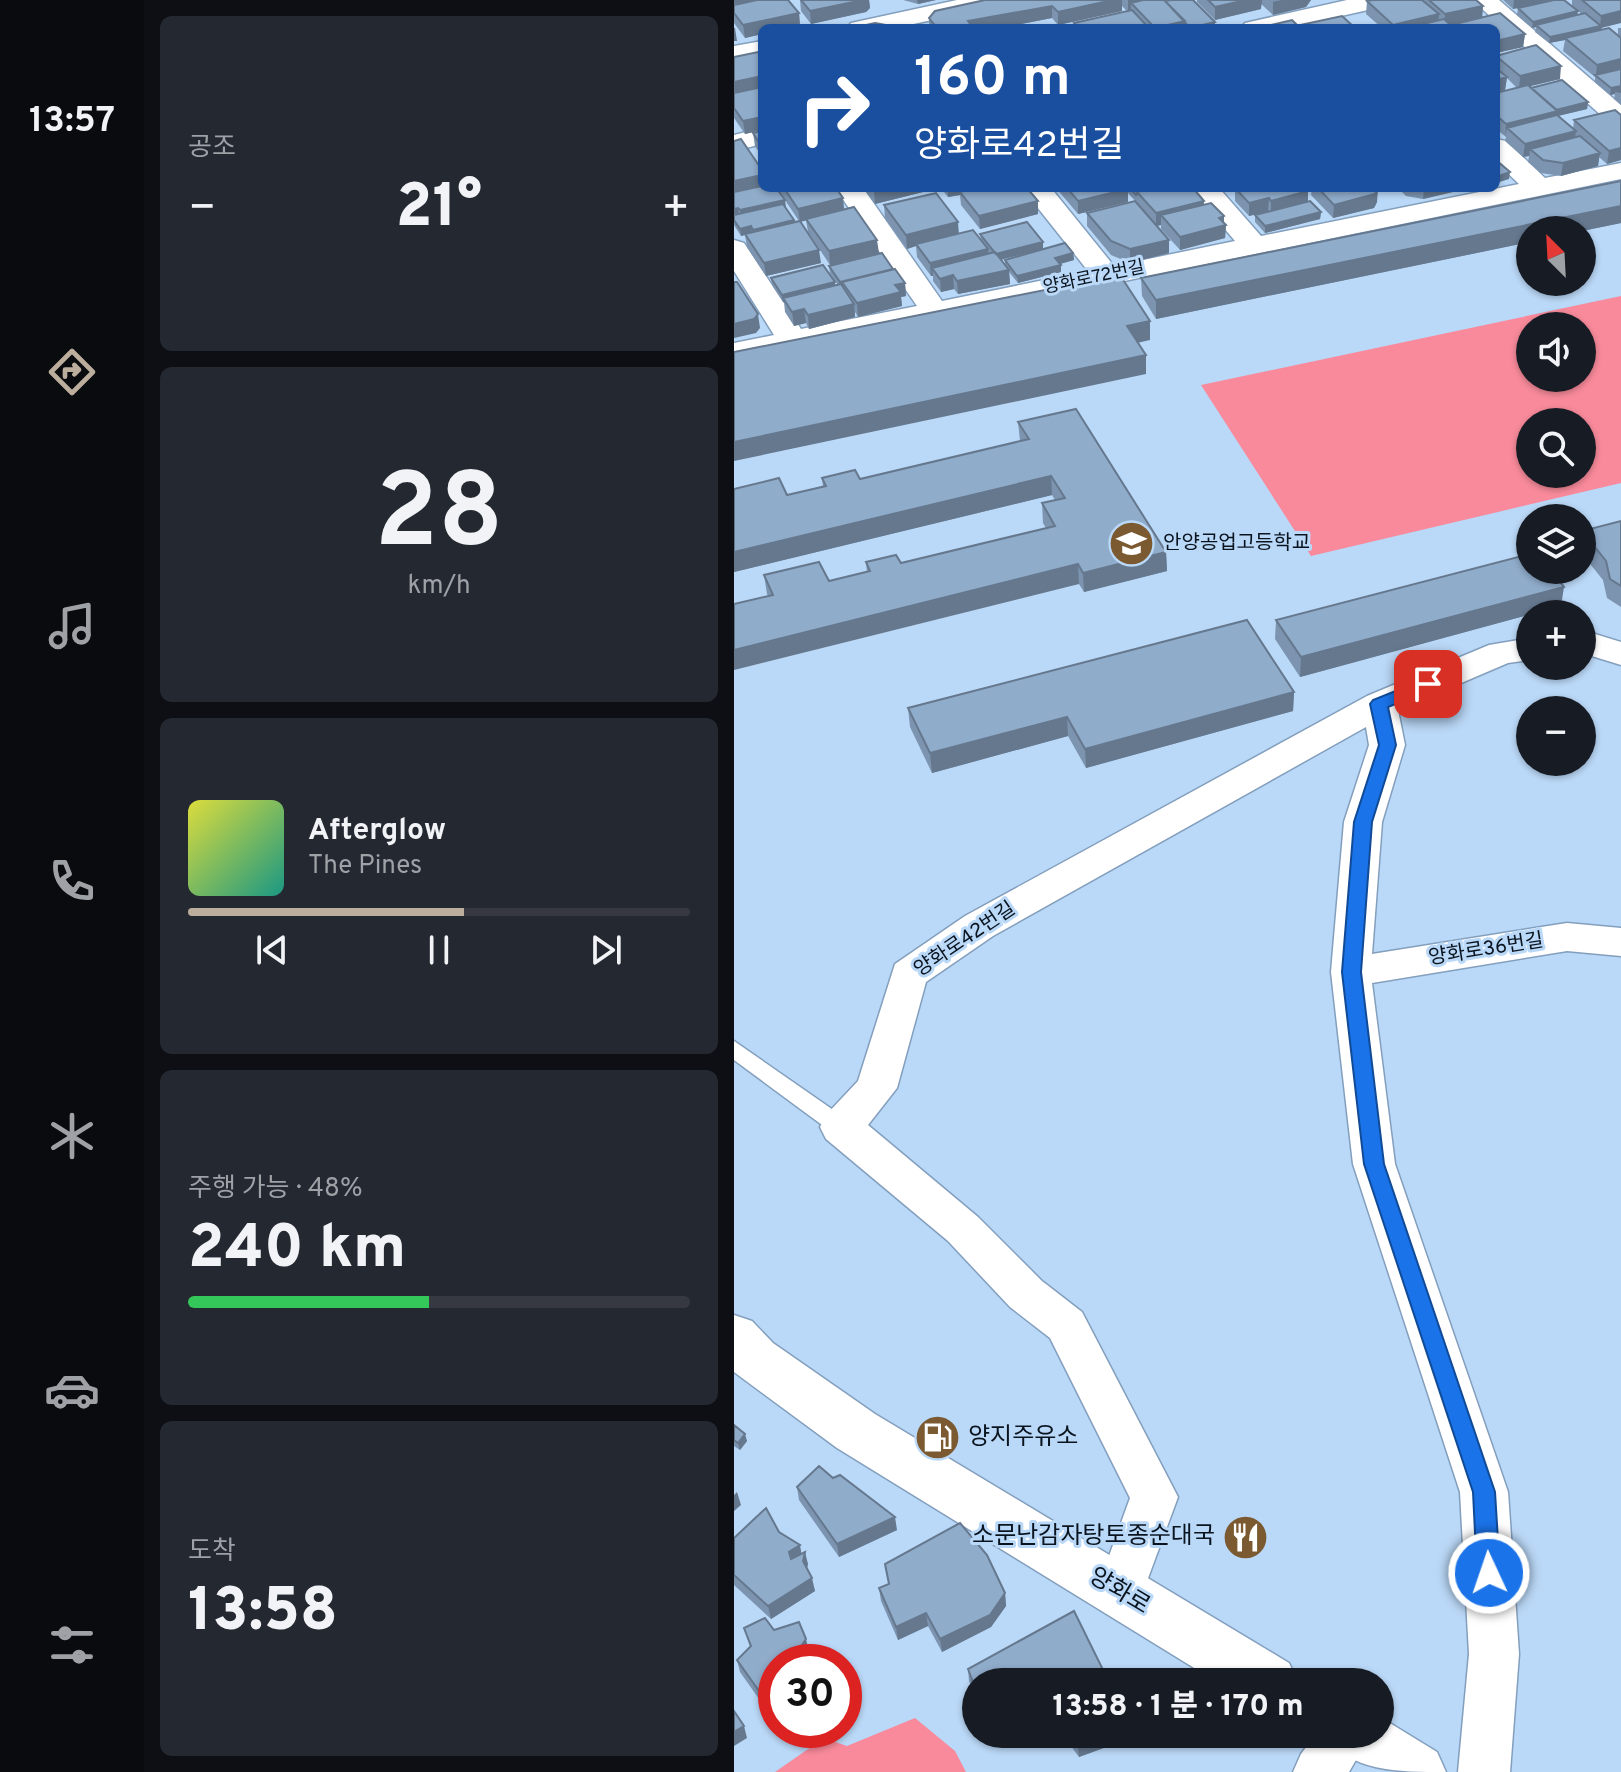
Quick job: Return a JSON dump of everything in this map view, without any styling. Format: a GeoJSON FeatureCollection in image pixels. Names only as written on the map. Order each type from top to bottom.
{"type":"FeatureCollection","features":[{"type":"Feature","properties":{"kind":"street"},"geometry":{"type":"LineString","coordinates":[[883,0],[903,24],[992,0]]}},
{"type":"Feature","properties":{"kind":"street"},"geometry":{"type":"LineString","coordinates":[[1268,24],[1341,4],[1381,0]]}},
{"type":"Feature","properties":{"kind":"street"},"geometry":{"type":"LineString","coordinates":[[1484,0],[1621,119]]}},
{"type":"Feature","properties":{"kind":"street"},"geometry":{"type":"LineString","coordinates":[[1341,4],[1363,24]]}},
{"type":"Feature","properties":{"kind":"street"},"geometry":{"type":"LineString","coordinates":[[734,54],[758,50]]}},
{"type":"Feature","properties":{"kind":"street"},"geometry":{"type":"LineString","coordinates":[[734,143],[758,137]]}},
{"type":"Feature","properties":{"kind":"street"},"geometry":{"type":"LineString","coordinates":[[1500,151],[1539,188]]}},
{"type":"Feature","properties":{"kind":"street","name":"양화로72번길"},"geometry":{"type":"LineString","coordinates":[[734,352],[1621,171]]}},
{"type":"Feature","properties":{"kind":"street"},"geometry":{"type":"LineString","coordinates":[[852,192],[935,311]]}},
{"type":"Feature","properties":{"kind":"street"},"geometry":{"type":"LineString","coordinates":[[1039,192],[1107,276]]}},
{"type":"Feature","properties":{"kind":"street"},"geometry":{"type":"LineString","coordinates":[[1208,192],[1254,245]]}},
{"type":"Feature","properties":{"kind":"street"},"geometry":{"type":"LineString","coordinates":[[1385,192],[1408,215]]}},
{"type":"Feature","properties":{"kind":"street"},"geometry":{"type":"LineString","coordinates":[[734,249],[792,339]]}},
{"type":"Feature","properties":{"kind":"street"},"geometry":{"type":"LineString","coordinates":[[1596,646],[1621,654]]}},
{"type":"Feature","properties":{"kind":"street","name":"양화로42번길"},"geometry":{"type":"LineString","coordinates":[[841,1127],[876,1088],[909,974],[979,926],[1379,704],[1501,653],[1516,651]]}},
{"type":"Feature","properties":{"kind":"street"},"geometry":{"type":"LineString","coordinates":[[1379,704],[1387,745],[1363,822],[1351,972],[1374,1164],[1484,1492],[1494,1654],[1484,1772]]}},
{"type":"Feature","properties":{"kind":"street","name":"양화로36번길"},"geometry":{"type":"LineString","coordinates":[[1351,972],[1567,937],[1621,942]]}},
{"type":"Feature","properties":{"kind":"street"},"geometry":{"type":"LineString","coordinates":[[841,1127],[963,1229],[1026,1294],[1066,1325],[1154,1497],[1120,1592]]}},
{"type":"Feature","properties":{"kind":"street","name":"양화로"},"geometry":{"type":"LineString","coordinates":[[741,1355],[856,1431],[1246,1668]]}},
{"type":"Feature","properties":{"kind":"street"},"geometry":{"type":"LineString","coordinates":[[1319,1772],[1336,1748]]}},
{"type":"Feature","properties":{"kind":"street"},"geometry":{"type":"LineString","coordinates":[[1377,1748],[1416,1772]]}},
{"type":"Feature","properties":{"kind":"lane"},"geometry":{"type":"LineString","coordinates":[[734,1049],[841,1127]]}},
{"type":"Feature","properties":{"kind":"shaded area"},"geometry":{"type":"Polygon","coordinates":[[[1621,296],[1621,483],[1532,504],[1516,504],[1516,508],[1311,556],[1201,385],[1516,318],[1516,392],[1596,392],[1596,312],[1545,312],[1621,296]]]}},
{"type":"Feature","properties":{"kind":"shaded area"},"geometry":{"type":"Polygon","coordinates":[[[915,1718],[955,1751],[966,1772],[775,1772],[810,1748],[862,1748],[862,1740],[915,1718]]]}},
{"type":"Feature","properties":{"kind":"building"},"geometry":{"type":"Polygon","coordinates":[[[757,0],[788,0],[799,13],[743,25],[734,13],[734,5],[757,0]]]}},
{"type":"Feature","properties":{"kind":"building"},"geometry":{"type":"Polygon","coordinates":[[[801,0],[863,0],[810,11],[801,0]]]}},
{"type":"Feature","properties":{"kind":"building"},"geometry":{"type":"Polygon","coordinates":[[[985,0],[1113,0],[1058,12],[1052,6],[968,21],[970,24],[934,24],[929,18],[935,11],[985,0]]]}},
{"type":"Feature","properties":{"kind":"building"},"geometry":{"type":"Polygon","coordinates":[[[1164,0],[1185,21],[1151,24],[1131,3],[1164,0]]]}},
{"type":"Feature","properties":{"kind":"building"},"geometry":{"type":"Polygon","coordinates":[[[1193,0],[1215,22],[1186,24],[1165,1],[1193,0]]]}},
{"type":"Feature","properties":{"kind":"building"},"geometry":{"type":"Polygon","coordinates":[[[1208,0],[1246,0],[1215,7],[1208,0]]]}},
{"type":"Feature","properties":{"kind":"building"},"geometry":{"type":"Polygon","coordinates":[[[1422,0],[1439,14],[1392,24],[1367,1],[1422,0]]]}},
{"type":"Feature","properties":{"kind":"building"},"geometry":{"type":"Polygon","coordinates":[[[1429,0],[1476,0],[1483,6],[1445,14],[1429,0]]]}},
{"type":"Feature","properties":{"kind":"building"},"geometry":{"type":"Polygon","coordinates":[[[1564,0],[1578,11],[1533,22],[1518,8],[1564,0]]]}},
{"type":"Feature","properties":{"kind":"building"},"geometry":{"type":"Polygon","coordinates":[[[1582,0],[1621,0],[1621,11],[1601,16],[1582,0]]]}},
{"type":"Feature","properties":{"kind":"building"},"geometry":{"type":"Polygon","coordinates":[[[1132,10],[1145,24],[1075,24],[1132,10]]]}},
{"type":"Feature","properties":{"kind":"building"},"geometry":{"type":"Polygon","coordinates":[[[1500,13],[1525,34],[1500,40],[1500,24],[1455,24],[1500,13]]]}},
{"type":"Feature","properties":{"kind":"building"},"geometry":{"type":"Polygon","coordinates":[[[1585,13],[1601,26],[1550,37],[1536,25],[1585,13]]]}},
{"type":"Feature","properties":{"kind":"building"},"geometry":{"type":"Polygon","coordinates":[[[1342,16],[1351,24],[1305,24],[1342,16]]]}},
{"type":"Feature","properties":{"kind":"building"},"geometry":{"type":"Polygon","coordinates":[[[1444,19],[1450,24],[1423,24],[1444,19]]]}},
{"type":"Feature","properties":{"kind":"building"},"geometry":{"type":"Polygon","coordinates":[[[1292,20],[1296,24],[1275,24],[1292,20]]]}},
{"type":"Feature","properties":{"kind":"building"},"geometry":{"type":"Polygon","coordinates":[[[1609,28],[1621,38],[1621,59],[1597,65],[1565,38],[1609,28]]]}},
{"type":"Feature","properties":{"kind":"building"},"geometry":{"type":"Polygon","coordinates":[[[1536,45],[1561,66],[1520,76],[1500,59],[1500,55],[1536,45]]]}},
{"type":"Feature","properties":{"kind":"building"},"geometry":{"type":"Polygon","coordinates":[[[758,52],[758,77],[734,82],[734,57],[758,52]]]}},
{"type":"Feature","properties":{"kind":"building"},"geometry":{"type":"Polygon","coordinates":[[[1621,69],[1621,86],[1611,88],[1595,75],[1621,69]]]}},
{"type":"Feature","properties":{"kind":"building"},"geometry":{"type":"Polygon","coordinates":[[[1562,80],[1588,102],[1556,110],[1531,88],[1562,80]]]}},
{"type":"Feature","properties":{"kind":"building"},"geometry":{"type":"Polygon","coordinates":[[[1528,85],[1558,111],[1506,124],[1500,119],[1500,92],[1528,85]]]}},
{"type":"Feature","properties":{"kind":"building"},"geometry":{"type":"Polygon","coordinates":[[[758,88],[758,118],[743,121],[734,108],[734,93],[758,88]]]}},
{"type":"Feature","properties":{"kind":"building"},"geometry":{"type":"Polygon","coordinates":[[[1615,110],[1621,115],[1621,148],[1609,151],[1574,120],[1615,110]]]}},
{"type":"Feature","properties":{"kind":"building"},"geometry":{"type":"Polygon","coordinates":[[[1557,115],[1576,131],[1525,144],[1507,128],[1557,115]]]}},
{"type":"Feature","properties":{"kind":"building"},"geometry":{"type":"Polygon","coordinates":[[[1580,136],[1600,153],[1563,163],[1543,160],[1530,149],[1580,136]]]}},
{"type":"Feature","properties":{"kind":"building"},"geometry":{"type":"Polygon","coordinates":[[[741,139],[758,164],[758,176],[734,181],[734,141],[741,139]]]}},
{"type":"Feature","properties":{"kind":"building"},"geometry":{"type":"Polygon","coordinates":[[[1500,163],[1510,172],[1500,176],[1500,163]]]}},
{"type":"Feature","properties":{"kind":"building"},"geometry":{"type":"Polygon","coordinates":[[[1621,181],[1621,206],[1572,216],[1516,216],[1516,227],[1156,300],[1141,278],[1621,181]]]}},
{"type":"Feature","properties":{"kind":"building"},"geometry":{"type":"Polygon","coordinates":[[[758,187],[758,192],[779,192],[785,200],[740,210],[734,209],[734,192],[758,187]]]}},
{"type":"Feature","properties":{"kind":"building"},"geometry":{"type":"Polygon","coordinates":[[[787,192],[839,192],[843,198],[798,209],[787,192]]]}},
{"type":"Feature","properties":{"kind":"building"},"geometry":{"type":"Polygon","coordinates":[[[960,192],[1030,192],[1038,201],[979,216],[960,192]]]}},
{"type":"Feature","properties":{"kind":"building"},"geometry":{"type":"Polygon","coordinates":[[[1070,192],[1116,192],[1078,201],[1070,192]]]}},
{"type":"Feature","properties":{"kind":"building"},"geometry":{"type":"Polygon","coordinates":[[[1137,192],[1196,192],[1204,201],[1156,213],[1137,192]]]}},
{"type":"Feature","properties":{"kind":"building"},"geometry":{"type":"Polygon","coordinates":[[[1239,192],[1304,192],[1271,201],[1269,198],[1249,203],[1239,192]]]}},
{"type":"Feature","properties":{"kind":"building"},"geometry":{"type":"Polygon","coordinates":[[[1322,192],[1376,192],[1375,194],[1334,205],[1322,192]]]}},
{"type":"Feature","properties":{"kind":"building"},"geometry":{"type":"Polygon","coordinates":[[[936,193],[958,222],[906,235],[884,205],[936,193]]]}},
{"type":"Feature","properties":{"kind":"building"},"geometry":{"type":"Polygon","coordinates":[[[1135,201],[1169,240],[1130,249],[1111,241],[1087,213],[1135,201]]]}},
{"type":"Feature","properties":{"kind":"building"},"geometry":{"type":"Polygon","coordinates":[[[1310,201],[1321,212],[1265,226],[1255,215],[1310,201]]]}},
{"type":"Feature","properties":{"kind":"building"},"geometry":{"type":"Polygon","coordinates":[[[1211,203],[1224,216],[1219,218],[1226,225],[1180,237],[1161,215],[1211,203]]]}},
{"type":"Feature","properties":{"kind":"building"},"geometry":{"type":"Polygon","coordinates":[[[783,204],[794,220],[753,230],[751,226],[740,229],[734,220],[734,215],[783,204]]]}},
{"type":"Feature","properties":{"kind":"building"},"geometry":{"type":"Polygon","coordinates":[[[854,207],[877,240],[829,251],[806,219],[854,207]]]}},
{"type":"Feature","properties":{"kind":"building"},"geometry":{"type":"Polygon","coordinates":[[[800,221],[819,250],[764,263],[745,234],[800,221]]]}},
{"type":"Feature","properties":{"kind":"building"},"geometry":{"type":"Polygon","coordinates":[[[1027,222],[1043,242],[996,254],[980,234],[1027,222]]]}},
{"type":"Feature","properties":{"kind":"building"},"geometry":{"type":"Polygon","coordinates":[[[973,230],[988,249],[930,263],[916,244],[973,230]]]}},
{"type":"Feature","properties":{"kind":"building"},"geometry":{"type":"Polygon","coordinates":[[[1065,243],[1073,253],[1055,258],[1061,265],[1017,276],[1005,260],[1065,243]]]}},
{"type":"Feature","properties":{"kind":"building"},"geometry":{"type":"Polygon","coordinates":[[[995,252],[1009,270],[957,281],[953,275],[940,279],[932,268],[995,252]]]}},
{"type":"Feature","properties":{"kind":"building"},"geometry":{"type":"Polygon","coordinates":[[[882,253],[893,269],[840,282],[829,266],[882,253]]]}},
{"type":"Feature","properties":{"kind":"building"},"geometry":{"type":"Polygon","coordinates":[[[823,265],[835,282],[782,295],[771,278],[823,265]]]}},
{"type":"Feature","properties":{"kind":"building"},"geometry":{"type":"Polygon","coordinates":[[[895,269],[905,283],[895,285],[901,292],[857,303],[842,282],[895,269]]]}},
{"type":"Feature","properties":{"kind":"building"},"geometry":{"type":"Polygon","coordinates":[[[1120,275],[1150,321],[1127,326],[1146,355],[734,442],[734,352],[1120,275]]]}},
{"type":"Feature","properties":{"kind":"building"},"geometry":{"type":"Polygon","coordinates":[[[734,282],[758,314],[754,319],[734,324],[734,282]]]}},
{"type":"Feature","properties":{"kind":"building"},"geometry":{"type":"Polygon","coordinates":[[[841,284],[854,304],[808,315],[804,309],[792,312],[783,298],[841,284]]]}},
{"type":"Feature","properties":{"kind":"building"},"geometry":{"type":"Polygon","coordinates":[[[1076,409],[1166,552],[1083,573],[1078,564],[734,650],[734,604],[773,595],[764,575],[819,562],[829,581],[870,571],[866,562],[896,555],[901,563],[1055,526],[1042,503],[1065,498],[1051,476],[734,552],[734,489],[779,478],[787,495],[826,486],[822,478],[855,470],[860,479],[1029,439],[1018,422],[1076,409]]]}},
{"type":"Feature","properties":{"kind":"building"},"geometry":{"type":"Polygon","coordinates":[[[1621,521],[1621,586],[1610,579],[1606,561],[1596,548],[1596,527],[1621,521]]]}},
{"type":"Feature","properties":{"kind":"building"},"geometry":{"type":"Polygon","coordinates":[[[1516,558],[1516,584],[1562,584],[1564,587],[1301,657],[1276,620],[1516,558]]]}},
{"type":"Feature","properties":{"kind":"building"},"geometry":{"type":"Polygon","coordinates":[[[1247,620],[1294,692],[1085,749],[1067,717],[930,753],[908,708],[1247,620]]]}},
{"type":"Feature","properties":{"kind":"building"},"geometry":{"type":"Polygon","coordinates":[[[734,1425],[745,1434],[738,1443],[734,1440],[734,1425]]]}},
{"type":"Feature","properties":{"kind":"building"},"geometry":{"type":"Polygon","coordinates":[[[819,1466],[833,1478],[840,1475],[895,1517],[837,1544],[797,1487],[819,1466]]]}},
{"type":"Feature","properties":{"kind":"building"},"geometry":{"type":"Polygon","coordinates":[[[766,1508],[779,1532],[800,1545],[789,1552],[791,1559],[805,1552],[803,1561],[812,1578],[768,1606],[734,1575],[734,1538],[766,1508]]]}},
{"type":"Feature","properties":{"kind":"building"},"geometry":{"type":"Polygon","coordinates":[[[960,1523],[987,1555],[1005,1593],[990,1615],[940,1639],[926,1613],[896,1627],[879,1588],[889,1584],[885,1564],[960,1523]]]}},
{"type":"Feature","properties":{"kind":"building"},"geometry":{"type":"Polygon","coordinates":[[[1074,1611],[1102,1668],[970,1668],[1074,1611]]]}},
{"type":"Feature","properties":{"kind":"building"},"geometry":{"type":"Polygon","coordinates":[[[765,1618],[774,1630],[799,1622],[806,1639],[803,1644],[758,1644],[758,1690],[737,1660],[751,1646],[744,1628],[765,1618]]]}},
{"type":"Feature","properties":{"kind":"building"},"geometry":{"type":"Polygon","coordinates":[[[734,1711],[744,1726],[734,1732],[734,1711]]]}},
{"type":"Feature","properties":{"kind":"place","name":"안양공업고등학교"},"geometry":{"type":"Point","coordinates":[1132,544]}},
{"type":"Feature","properties":{"kind":"place","name":"양지주유소"},"geometry":{"type":"Point","coordinates":[937,1438]}},
{"type":"Feature","properties":{"kind":"place","name":"소문난감자탕토종순대국"},"geometry":{"type":"Point","coordinates":[1246,1537]}},
{"type":"Feature","properties":{"kind":"route"},"geometry":{"type":"LineString","coordinates":[[1428,684],[1379,704],[1387,745],[1363,822],[1351,972],[1374,1164],[1484,1492],[1489,1573]]}}]}
